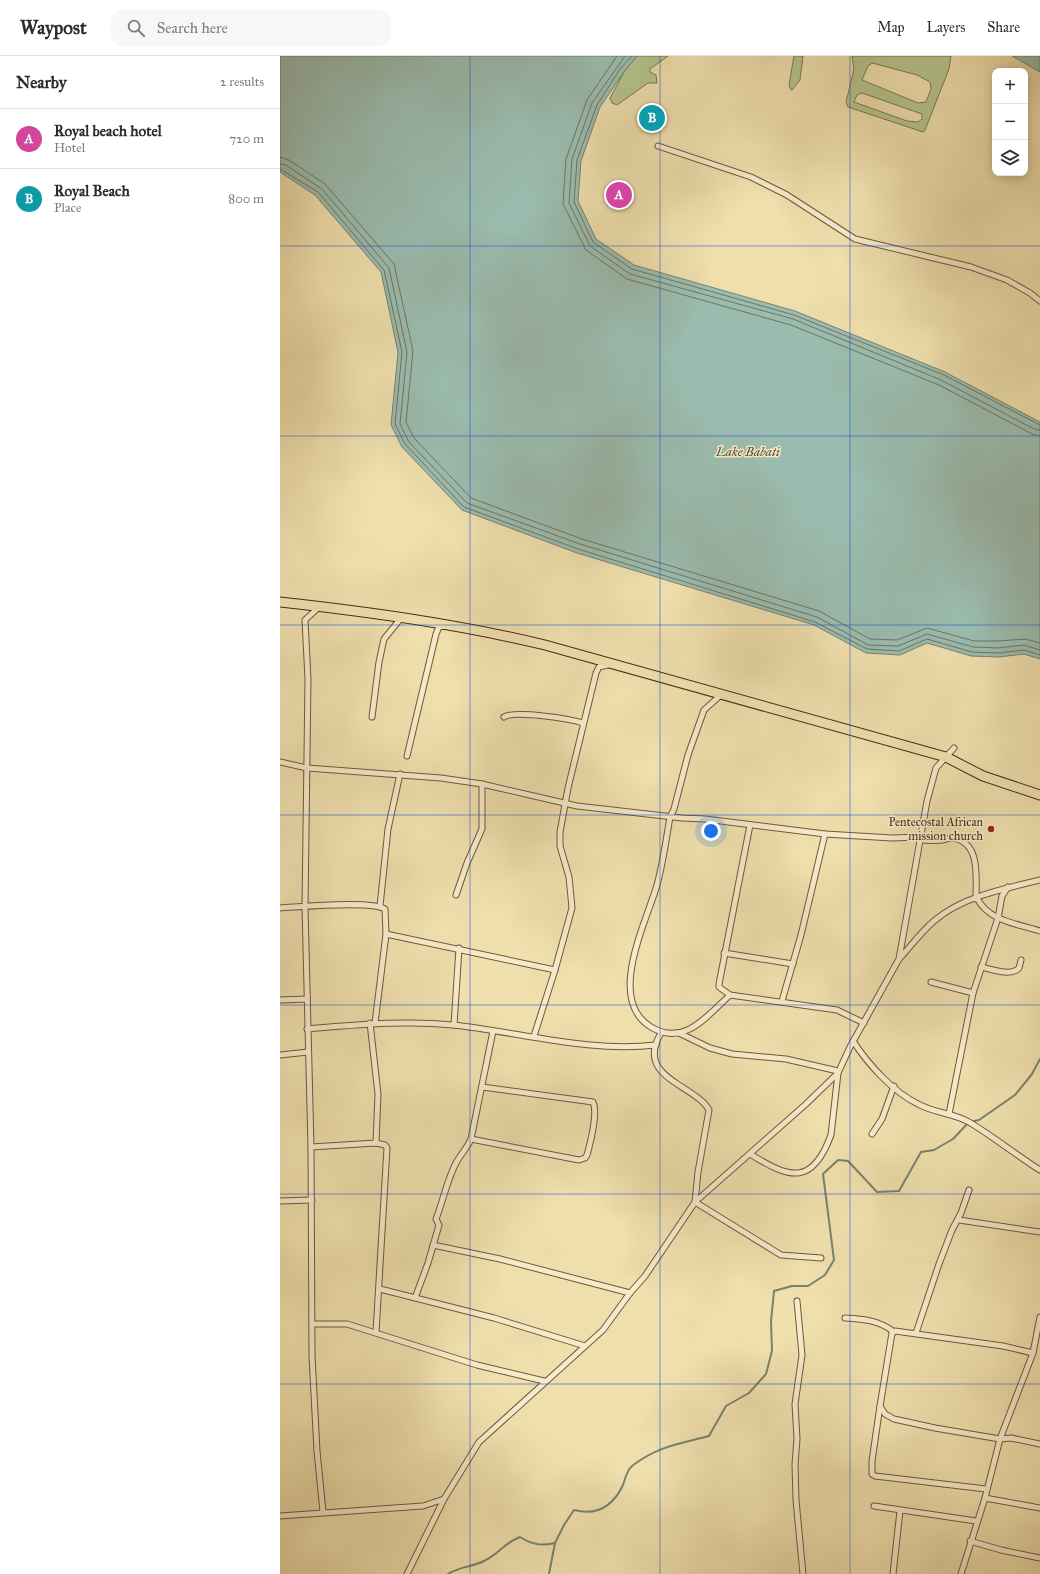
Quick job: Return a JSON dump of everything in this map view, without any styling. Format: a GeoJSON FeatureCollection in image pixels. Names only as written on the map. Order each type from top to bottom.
{"type":"FeatureCollection","features":[{"type":"Feature","properties":{"kind":"highway"},"geometry":{"type":"LineString","coordinates":[[280,602],[402,617],[454,625],[518,638],[613,663],[946,757],[983,776],[1040,795]]}},
{"type":"Feature","properties":{"kind":"street"},"geometry":{"type":"LineString","coordinates":[[658,146],[751,177],[787,195],[855,239],[971,268],[1007,280],[1030,293],[1040,301]]}},
{"type":"Feature","properties":{"kind":"street"},"geometry":{"type":"LineString","coordinates":[[319,607],[305,620],[308,679],[305,907],[312,1200],[312,1356],[317,1451],[323,1512]]}},
{"type":"Feature","properties":{"kind":"street"},"geometry":{"type":"LineString","coordinates":[[372,717],[379,662],[384,640],[402,617]]}},
{"type":"Feature","properties":{"kind":"street"},"geometry":{"type":"LineString","coordinates":[[407,756],[436,634],[439,627],[454,625]]}},
{"type":"Feature","properties":{"kind":"street"},"geometry":{"type":"LineString","coordinates":[[534,1036],[555,970],[572,908],[569,877],[559,839],[565,804],[599,667],[613,663]]}},
{"type":"Feature","properties":{"kind":"street"},"geometry":{"type":"LineString","coordinates":[[722,694],[704,710],[688,755],[674,810],[670,817],[661,868],[650,910],[635,951],[630,982],[630,998],[635,1012],[646,1024],[661,1033],[679,1033],[690,1030],[730,995]]}},
{"type":"Feature","properties":{"kind":"street"},"geometry":{"type":"LineString","coordinates":[[504,717],[516,714],[550,716],[584,723]]}},
{"type":"Feature","properties":{"kind":"street"},"geometry":{"type":"LineString","coordinates":[[899,958],[927,801],[936,768],[954,748]]}},
{"type":"Feature","properties":{"kind":"street"},"geometry":{"type":"LineString","coordinates":[[280,762],[307,768],[441,778],[482,784],[565,804],[670,817],[705,819],[825,834],[921,839],[953,838],[962,842],[971,850],[976,864],[976,898],[982,906],[998,918],[1040,930]]}},
{"type":"Feature","properties":{"kind":"street"},"geometry":{"type":"LineString","coordinates":[[380,906],[388,829],[400,774]]}},
{"type":"Feature","properties":{"kind":"street"},"geometry":{"type":"LineString","coordinates":[[456,895],[469,857],[482,829],[482,784]]}},
{"type":"Feature","properties":{"kind":"street"},"geometry":{"type":"LineString","coordinates":[[750,825],[718,984],[719,988],[730,995],[782,1001],[804,1006],[837,1010],[864,1023]]}},
{"type":"Feature","properties":{"kind":"street"},"geometry":{"type":"LineString","coordinates":[[782,1001],[793,964],[825,834]]}},
{"type":"Feature","properties":{"kind":"street"},"geometry":{"type":"LineString","coordinates":[[750,1154],[773,1167],[798,1174],[803,1174],[813,1166],[828,1144],[831,1136],[838,1072],[853,1041],[899,958],[934,920],[951,909],[976,898],[1008,887],[1040,880]]}},
{"type":"Feature","properties":{"kind":"street"},"geometry":{"type":"LineString","coordinates":[[949,1114],[973,993],[998,918],[1002,896],[1008,887]]}},
{"type":"Feature","properties":{"kind":"street"},"geometry":{"type":"LineString","coordinates":[[280,908],[380,906],[386,912],[386,934],[372,1023],[378,1094],[376,1143]]}},
{"type":"Feature","properties":{"kind":"street"},"geometry":{"type":"LineString","coordinates":[[386,934],[459,948],[503,960],[555,970]]}},
{"type":"Feature","properties":{"kind":"street"},"geometry":{"type":"LineString","coordinates":[[454,1025],[459,948]]}},
{"type":"Feature","properties":{"kind":"street"},"geometry":{"type":"LineString","coordinates":[[724,953],[793,964]]}},
{"type":"Feature","properties":{"kind":"street"},"geometry":{"type":"LineString","coordinates":[[981,967],[1001,971],[1013,971],[1019,968],[1021,960]]}},
{"type":"Feature","properties":{"kind":"street"},"geometry":{"type":"LineString","coordinates":[[931,982],[973,993]]}},
{"type":"Feature","properties":{"kind":"street"},"geometry":{"type":"LineString","coordinates":[[280,1000],[307,999]]}},
{"type":"Feature","properties":{"kind":"street"},"geometry":{"type":"LineString","coordinates":[[307,1029],[394,1022],[454,1025],[600,1045],[656,1046]]}},
{"type":"Feature","properties":{"kind":"street"},"geometry":{"type":"LineString","coordinates":[[415,1298],[439,1225],[436,1219],[450,1179],[456,1163],[467,1148],[471,1138],[493,1031]]}},
{"type":"Feature","properties":{"kind":"street"},"geometry":{"type":"LineString","coordinates":[[661,1033],[656,1046],[657,1063],[663,1074],[703,1103],[709,1110],[699,1164],[695,1202]]}},
{"type":"Feature","properties":{"kind":"street"},"geometry":{"type":"LineString","coordinates":[[679,1033],[710,1048],[732,1054],[786,1059],[838,1072]]}},
{"type":"Feature","properties":{"kind":"street"},"geometry":{"type":"LineString","coordinates":[[853,1041],[873,1068],[918,1104],[970,1122],[1040,1170]]}},
{"type":"Feature","properties":{"kind":"street"},"geometry":{"type":"LineString","coordinates":[[280,1055],[308,1052]]}},
{"type":"Feature","properties":{"kind":"street"},"geometry":{"type":"LineString","coordinates":[[407,1574],[444,1499],[479,1442],[489,1431],[516,1409],[544,1381],[603,1330],[630,1293],[645,1276],[695,1202],[750,1154],[838,1072]]}},
{"type":"Feature","properties":{"kind":"street"},"geometry":{"type":"LineString","coordinates":[[872,1134],[886,1112],[894,1086]]}},
{"type":"Feature","properties":{"kind":"street"},"geometry":{"type":"LineString","coordinates":[[471,1138],[579,1160],[585,1158],[587,1155],[595,1107],[593,1102],[482,1087]]}},
{"type":"Feature","properties":{"kind":"street"},"geometry":{"type":"LineString","coordinates":[[311,1147],[376,1143],[385,1145],[387,1148],[383,1192],[380,1289],[376,1332]]}},
{"type":"Feature","properties":{"kind":"street"},"geometry":{"type":"LineString","coordinates":[[916,1333],[952,1230],[958,1220],[969,1190]]}},
{"type":"Feature","properties":{"kind":"street"},"geometry":{"type":"LineString","coordinates":[[280,1201],[312,1200]]}},
{"type":"Feature","properties":{"kind":"street"},"geometry":{"type":"LineString","coordinates":[[695,1202],[781,1255],[821,1258]]}},
{"type":"Feature","properties":{"kind":"street"},"geometry":{"type":"LineString","coordinates":[[958,1220],[1040,1232]]}},
{"type":"Feature","properties":{"kind":"street"},"geometry":{"type":"LineString","coordinates":[[433,1245],[500,1259],[630,1293]]}},
{"type":"Feature","properties":{"kind":"street"},"geometry":{"type":"LineString","coordinates":[[380,1289],[494,1318],[585,1346]]}},
{"type":"Feature","properties":{"kind":"street"},"geometry":{"type":"LineString","coordinates":[[797,1301],[802,1355],[795,1404],[797,1439],[795,1464],[796,1500],[803,1574]]}},
{"type":"Feature","properties":{"kind":"street"},"geometry":{"type":"LineString","coordinates":[[961,1574],[976,1520],[985,1498],[986,1489],[1000,1439],[1033,1353],[1040,1317]]}},
{"type":"Feature","properties":{"kind":"street"},"geometry":{"type":"LineString","coordinates":[[845,1318],[877,1322],[894,1332],[897,1330],[1003,1346],[1033,1353]]}},
{"type":"Feature","properties":{"kind":"street"},"geometry":{"type":"LineString","coordinates":[[313,1324],[346,1324],[376,1332],[477,1365],[544,1381]]}},
{"type":"Feature","properties":{"kind":"street"},"geometry":{"type":"LineString","coordinates":[[894,1332],[884,1374],[872,1461],[872,1474],[875,1476],[986,1489]]}},
{"type":"Feature","properties":{"kind":"street"},"geometry":{"type":"LineString","coordinates":[[880,1406],[885,1414],[894,1419],[935,1428],[1000,1439],[1011,1438],[1040,1444]]}},
{"type":"Feature","properties":{"kind":"street"},"geometry":{"type":"LineString","coordinates":[[985,1498],[1040,1508]]}},
{"type":"Feature","properties":{"kind":"street"},"geometry":{"type":"LineString","coordinates":[[280,1516],[422,1506],[444,1499]]}},
{"type":"Feature","properties":{"kind":"street"},"geometry":{"type":"LineString","coordinates":[[874,1506],[976,1520]]}},
{"type":"Feature","properties":{"kind":"street"},"geometry":{"type":"LineString","coordinates":[[893,1574],[900,1510]]}},
{"type":"Feature","properties":{"kind":"street"},"geometry":{"type":"LineString","coordinates":[[970,1541],[1001,1550],[1040,1558]]}},
{"type":"Feature","properties":{"kind":"green space"},"geometry":{"type":"Polygon","coordinates":[[[637,56],[668,56],[650,69],[650,72],[656,75],[657,83],[648,83],[617,105],[612,103],[610,98],[624,72],[637,56]]]}},
{"type":"Feature","properties":{"kind":"green space"},"geometry":{"type":"Polygon","coordinates":[[[794,56],[803,56],[800,80],[791,90],[789,85],[794,56]]]}},
{"type":"Feature","properties":{"kind":"green space"},"geometry":{"type":"Polygon","coordinates":[[[852,56],[951,56],[949,69],[923,132],[848,107],[846,102],[854,69],[852,56]],[[872,63],[868,66],[862,80],[918,103],[926,102],[931,89],[930,82],[917,75],[872,63]],[[862,93],[857,95],[854,102],[907,121],[918,122],[922,119],[922,114],[862,93]]]}},
{"type":"Feature","properties":{"kind":"water","name":"Lake Babati"},"geometry":{"type":"Polygon","coordinates":[[[280,56],[637,56],[600,107],[581,161],[578,201],[596,239],[634,265],[795,311],[945,372],[1040,422],[1040,659],[1024,654],[999,657],[971,656],[927,643],[900,655],[866,653],[814,625],[577,553],[462,510],[402,447],[391,425],[398,352],[381,272],[315,195],[280,172],[280,56]]]}},
{"type":"Feature","properties":{"kind":"water"},"geometry":{"type":"Polygon","coordinates":[[[1012,56],[1040,56],[1040,72],[1012,56]]]}},
{"type":"Feature","properties":{"kind":"waterway"},"geometry":{"type":"LineString","coordinates":[[448,1574],[484,1561],[514,1539],[520,1537],[537,1544],[555,1543],[574,1510],[590,1512],[603,1508],[609,1504],[623,1485],[627,1472],[632,1466],[642,1459],[669,1446],[709,1436],[726,1406],[749,1393],[766,1374],[772,1351],[771,1321],[774,1291],[792,1286],[808,1286],[825,1275],[834,1260],[823,1174],[838,1160],[848,1161],[877,1192],[899,1191],[921,1152],[934,1150],[953,1139],[969,1122],[979,1120],[1015,1095],[1032,1074],[1040,1059]]}},
{"type":"Feature","properties":{"kind":"waterway"},"geometry":{"type":"LineString","coordinates":[[549,1574],[555,1543]]}},
{"type":"Feature","properties":{"kind":"place","name":"Royal Beach"},"geometry":{"type":"Point","coordinates":[652,118]}},
{"type":"Feature","properties":{"kind":"place","name":"Royal beach hotel"},"geometry":{"type":"Point","coordinates":[619,195]}},
{"type":"Feature","properties":{"kind":"place","name":"Pentecostal African mission church"},"geometry":{"type":"Point","coordinates":[991,829]}}]}
